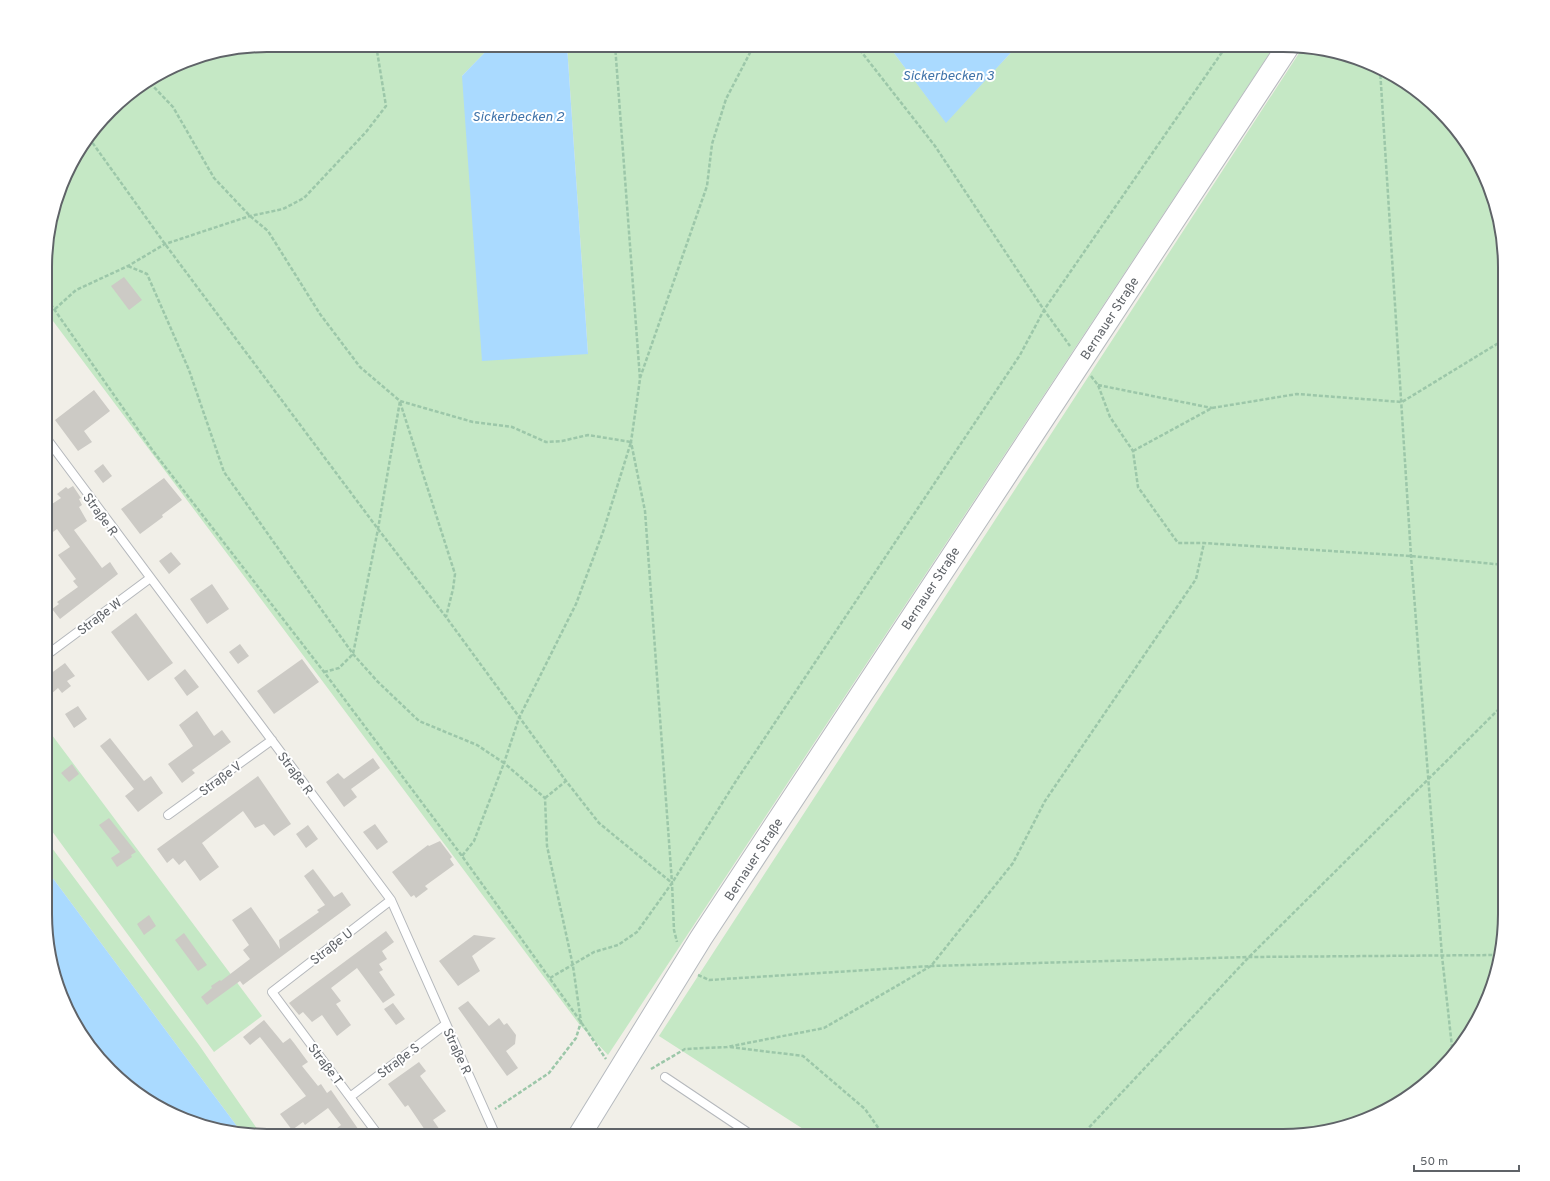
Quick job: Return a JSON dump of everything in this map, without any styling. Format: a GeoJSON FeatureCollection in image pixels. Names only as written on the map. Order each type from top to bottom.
{"type":"FeatureCollection","features":[{"type":"Feature","properties":{"kind":"main road","name":"Bernauer Straße"},"geometry":{"type":"LineString","coordinates":[[583,1129],[686,962],[1284,52]]}},
{"type":"Feature","properties":{"kind":"lane","name":"Straße R"},"geometry":{"type":"LineString","coordinates":[[52,447],[149,579],[272,740],[391,900],[493,1129]]}},
{"type":"Feature","properties":{"kind":"lane","name":"Straße W"},"geometry":{"type":"LineString","coordinates":[[52,651],[149,579]]}},
{"type":"Feature","properties":{"kind":"lane","name":"Straße V"},"geometry":{"type":"LineString","coordinates":[[168,815],[272,740]]}},
{"type":"Feature","properties":{"kind":"lane","name":"Straße U"},"geometry":{"type":"LineString","coordinates":[[272,992],[391,900]]}},
{"type":"Feature","properties":{"kind":"lane","name":"Straße T"},"geometry":{"type":"LineString","coordinates":[[272,992],[374,1129]]}},
{"type":"Feature","properties":{"kind":"lane","name":"Straße S"},"geometry":{"type":"LineString","coordinates":[[350,1096],[446,1024]]}},
{"type":"Feature","properties":{"kind":"lane"},"geometry":{"type":"LineString","coordinates":[[664,1077],[742,1129]]}},
{"type":"Feature","properties":{"kind":"path"},"geometry":{"type":"LineString","coordinates":[[55,309],[76,290],[128,266],[165,244],[250,216],[283,209],[304,198],[366,132],[386,106],[377,52]]}},
{"type":"Feature","properties":{"kind":"path"},"geometry":{"type":"LineString","coordinates":[[616,52],[640,379]]}},
{"type":"Feature","properties":{"kind":"path"},"geometry":{"type":"LineString","coordinates":[[462,856],[474,841],[504,763],[519,718],[576,604],[602,532],[631,442],[640,379],[707,186],[712,144],[726,99],[750,52]]}},
{"type":"Feature","properties":{"kind":"path"},"geometry":{"type":"LineString","coordinates":[[861,52],[935,146],[1044,310],[1098,385],[1110,417],[1133,451],[1138,487],[1178,543],[1204,543],[1411,556],[1498,564]]}},
{"type":"Feature","properties":{"kind":"path"},"geometry":{"type":"LineString","coordinates":[[550,978],[573,966],[594,952],[618,945],[637,932],[672,883],[736,781],[1020,355],[1044,310],[1222,52]]}},
{"type":"Feature","properties":{"kind":"path"},"geometry":{"type":"LineString","coordinates":[[1380,75],[1411,556],[1442,956],[1452,1046]]}},
{"type":"Feature","properties":{"kind":"path"},"geometry":{"type":"LineString","coordinates":[[152,85],[173,107],[214,178],[250,216],[268,231],[320,314],[360,367],[400,401],[473,422],[512,427],[546,442],[588,435],[631,442]]}},
{"type":"Feature","properties":{"kind":"path"},"geometry":{"type":"LineString","coordinates":[[93,142],[165,244],[378,529],[446,617],[566,781],[599,823],[672,883]]}},
{"type":"Feature","properties":{"kind":"path"},"geometry":{"type":"LineString","coordinates":[[128,266],[147,274],[189,370],[224,472],[353,654],[377,681],[419,721],[477,745],[504,763],[545,798],[547,846],[573,966],[581,1022],[576,1038],[550,1073],[512,1100],[486,1114]]}},
{"type":"Feature","properties":{"kind":"path"},"geometry":{"type":"LineString","coordinates":[[52,305],[153,451],[324,672],[462,856],[550,978],[608,1063],[619,1069]]}},
{"type":"Feature","properties":{"kind":"path"},"geometry":{"type":"LineString","coordinates":[[1133,451],[1212,408],[1297,394],[1402,402],[1498,342]]}},
{"type":"Feature","properties":{"kind":"path"},"geometry":{"type":"LineString","coordinates":[[1098,385],[1212,408]]}},
{"type":"Feature","properties":{"kind":"path"},"geometry":{"type":"LineString","coordinates":[[324,672],[339,668],[353,654],[378,529],[400,401]]}},
{"type":"Feature","properties":{"kind":"path"},"geometry":{"type":"LineString","coordinates":[[400,401],[455,574],[446,617]]}},
{"type":"Feature","properties":{"kind":"path"},"geometry":{"type":"LineString","coordinates":[[631,442],[645,510],[672,883],[674,930],[680,952],[686,962],[710,980],[931,966],[1249,958],[1494,955]]}},
{"type":"Feature","properties":{"kind":"path"},"geometry":{"type":"LineString","coordinates":[[727,1047],[824,1028],[931,966],[1012,863],[1045,801],[1196,579],[1204,543]]}},
{"type":"Feature","properties":{"kind":"path"},"geometry":{"type":"LineString","coordinates":[[1088,1129],[1249,958],[1498,710]]}},
{"type":"Feature","properties":{"kind":"path"},"geometry":{"type":"LineString","coordinates":[[545,798],[566,781]]}},
{"type":"Feature","properties":{"kind":"path"},"geometry":{"type":"LineString","coordinates":[[651,1069],[685,1048],[727,1047],[803,1056],[865,1109],[879,1129]]}},
{"type":"Feature","properties":{"kind":"green space"},"geometry":{"type":"Polygon","coordinates":[[[253,52],[485,52],[462,76],[588,354],[567,52],[893,52],[946,122],[1011,52],[1270,52],[608,1055],[579,1024],[52,320],[52,253],[56,225],[68,185],[88,148],[105,125],[125,105],[148,88],[185,68],[212,59],[253,52]]]}},
{"type":"Feature","properties":{"kind":"green space"},"geometry":{"type":"Polygon","coordinates":[[[1300,52],[1338,59],[1365,68],[1402,88],[1425,105],[1445,125],[1462,148],[1476,172],[1491,212],[1498,253],[1498,928],[1491,969],[1482,996],[1462,1033],[1445,1056],[1425,1076],[1402,1093],[1378,1107],[1338,1122],[1297,1129],[803,1129],[659,1036],[1300,52]]]}},
{"type":"Feature","properties":{"kind":"green space"},"geometry":{"type":"Polygon","coordinates":[[[52,735],[262,1016],[214,1052],[52,831],[52,735]]]}},
{"type":"Feature","properties":{"kind":"green space"},"geometry":{"type":"Polygon","coordinates":[[[52,848],[199,1045],[257,1129],[237,1127],[52,877],[52,848]]]}},
{"type":"Feature","properties":{"kind":"water","name":"Sickerbecken 2"},"geometry":{"type":"Polygon","coordinates":[[[485,52],[567,52],[588,354],[482,361],[462,76],[485,52]]]}},
{"type":"Feature","properties":{"kind":"water","name":"Sickerbecken 3"},"geometry":{"type":"Polygon","coordinates":[[[893,52],[1012,52],[946,123],[893,52]]]}},
{"type":"Feature","properties":{"kind":"water"},"geometry":{"type":"Polygon","coordinates":[[[52,877],[237,1127],[198,1118],[172,1107],[148,1093],[125,1076],[105,1056],[88,1033],[74,1009],[63,983],[56,956],[52,928],[52,877]]]}},
{"type":"Feature","properties":{"kind":"building"},"geometry":{"type":"Polygon","coordinates":[[[124,277],[142,300],[129,310],[111,286],[124,277]]]}},
{"type":"Feature","properties":{"kind":"building"},"geometry":{"type":"Polygon","coordinates":[[[94,390],[110,411],[84,431],[92,442],[78,451],[55,420],[94,390]]]}},
{"type":"Feature","properties":{"kind":"building"},"geometry":{"type":"Polygon","coordinates":[[[103,464],[112,476],[103,483],[94,471],[103,464]]]}},
{"type":"Feature","properties":{"kind":"building"},"geometry":{"type":"Polygon","coordinates":[[[164,478],[182,500],[162,515],[163,517],[140,534],[121,509],[164,478]]]}},
{"type":"Feature","properties":{"kind":"building"},"geometry":{"type":"Polygon","coordinates":[[[73,486],[81,498],[79,499],[82,505],[79,507],[87,521],[74,530],[102,568],[110,562],[118,574],[60,619],[52,609],[59,604],[57,602],[78,587],[73,581],[76,579],[58,555],[70,547],[57,529],[52,533],[52,504],[61,498],[57,494],[66,487],[68,489],[73,486]]]}},
{"type":"Feature","properties":{"kind":"building"},"geometry":{"type":"Polygon","coordinates":[[[171,552],[181,564],[169,574],[159,561],[171,552]]]}},
{"type":"Feature","properties":{"kind":"building"},"geometry":{"type":"Polygon","coordinates":[[[212,584],[229,609],[207,624],[190,599],[212,584]]]}},
{"type":"Feature","properties":{"kind":"building"},"geometry":{"type":"Polygon","coordinates":[[[136,613],[173,663],[148,681],[111,632],[136,613]]]}},
{"type":"Feature","properties":{"kind":"building"},"geometry":{"type":"Polygon","coordinates":[[[240,644],[249,656],[238,664],[229,652],[240,644]]]}},
{"type":"Feature","properties":{"kind":"building"},"geometry":{"type":"Polygon","coordinates":[[[302,659],[319,682],[274,714],[257,691],[302,659]]]}},
{"type":"Feature","properties":{"kind":"building"},"geometry":{"type":"Polygon","coordinates":[[[65,663],[75,676],[67,681],[71,686],[62,693],[58,688],[52,693],[52,673],[65,663]]]}},
{"type":"Feature","properties":{"kind":"building"},"geometry":{"type":"Polygon","coordinates":[[[185,669],[199,687],[187,696],[174,678],[185,669]]]}},
{"type":"Feature","properties":{"kind":"building"},"geometry":{"type":"Polygon","coordinates":[[[78,706],[87,719],[74,728],[65,714],[78,706]]]}},
{"type":"Feature","properties":{"kind":"building"},"geometry":{"type":"Polygon","coordinates":[[[197,711],[214,736],[222,730],[231,742],[192,770],[195,773],[182,783],[168,764],[193,746],[179,725],[197,711]]]}},
{"type":"Feature","properties":{"kind":"building"},"geometry":{"type":"Polygon","coordinates":[[[110,738],[144,781],[151,776],[163,793],[138,812],[125,796],[134,789],[100,746],[110,738]]]}},
{"type":"Feature","properties":{"kind":"building"},"geometry":{"type":"Polygon","coordinates":[[[373,758],[380,768],[351,789],[357,797],[344,807],[326,782],[338,773],[344,779],[373,758]]]}},
{"type":"Feature","properties":{"kind":"building"},"geometry":{"type":"Polygon","coordinates":[[[72,764],[79,774],[69,782],[61,773],[72,764]]]}},
{"type":"Feature","properties":{"kind":"building"},"geometry":{"type":"Polygon","coordinates":[[[258,776],[291,824],[274,836],[264,824],[255,828],[243,811],[202,843],[219,867],[200,881],[185,860],[179,865],[173,858],[167,863],[157,849],[258,776]]]}},
{"type":"Feature","properties":{"kind":"building"},"geometry":{"type":"Polygon","coordinates":[[[109,818],[136,852],[131,855],[132,857],[117,867],[111,858],[120,852],[99,825],[109,818]]]}},
{"type":"Feature","properties":{"kind":"building"},"geometry":{"type":"Polygon","coordinates":[[[375,824],[388,842],[377,850],[363,832],[375,824]]]}},
{"type":"Feature","properties":{"kind":"building"},"geometry":{"type":"Polygon","coordinates":[[[308,825],[318,839],[306,848],[296,834],[308,825]]]}},
{"type":"Feature","properties":{"kind":"building"},"geometry":{"type":"Polygon","coordinates":[[[440,841],[452,857],[450,859],[454,865],[425,886],[428,889],[416,898],[414,895],[411,897],[392,872],[428,845],[429,846],[440,841]]]}},
{"type":"Feature","properties":{"kind":"building"},"geometry":{"type":"Polygon","coordinates":[[[313,869],[334,897],[342,892],[351,905],[243,985],[240,981],[207,1005],[201,997],[212,988],[211,986],[220,980],[221,981],[250,959],[243,950],[249,945],[232,920],[251,907],[280,949],[279,940],[319,912],[317,910],[325,905],[304,876],[313,869]]]}},
{"type":"Feature","properties":{"kind":"building"},"geometry":{"type":"Polygon","coordinates":[[[149,915],[156,926],[144,935],[137,924],[149,915]]]}},
{"type":"Feature","properties":{"kind":"building"},"geometry":{"type":"Polygon","coordinates":[[[386,931],[394,942],[382,951],[387,959],[379,964],[383,970],[379,972],[395,995],[383,1003],[357,968],[331,988],[341,1001],[336,1004],[351,1025],[337,1036],[322,1015],[312,1022],[303,1012],[299,1015],[289,1003],[386,931]]]}},
{"type":"Feature","properties":{"kind":"building"},"geometry":{"type":"Polygon","coordinates":[[[184,933],[207,965],[198,971],[175,940],[184,933]]]}},
{"type":"Feature","properties":{"kind":"building"},"geometry":{"type":"Polygon","coordinates":[[[474,935],[496,938],[472,956],[480,971],[458,986],[439,961],[474,935]]]}},
{"type":"Feature","properties":{"kind":"building"},"geometry":{"type":"Polygon","coordinates":[[[468,1001],[489,1026],[499,1018],[504,1025],[507,1023],[516,1035],[515,1044],[506,1051],[518,1068],[507,1076],[458,1008],[468,1001]]]}},
{"type":"Feature","properties":{"kind":"building"},"geometry":{"type":"Polygon","coordinates":[[[393,1003],[405,1019],[396,1025],[384,1009],[393,1003]]]}},
{"type":"Feature","properties":{"kind":"building"},"geometry":{"type":"Polygon","coordinates":[[[264,1020],[283,1043],[290,1038],[308,1062],[302,1066],[318,1086],[321,1084],[327,1093],[331,1090],[358,1129],[336,1129],[341,1125],[328,1108],[305,1125],[303,1122],[291,1129],[280,1114],[306,1096],[260,1037],[250,1045],[243,1037],[264,1020]]]}},
{"type":"Feature","properties":{"kind":"building"},"geometry":{"type":"Polygon","coordinates":[[[419,1062],[426,1071],[420,1076],[446,1111],[433,1120],[439,1129],[424,1129],[408,1105],[405,1107],[388,1084],[419,1062]]]}}]}
